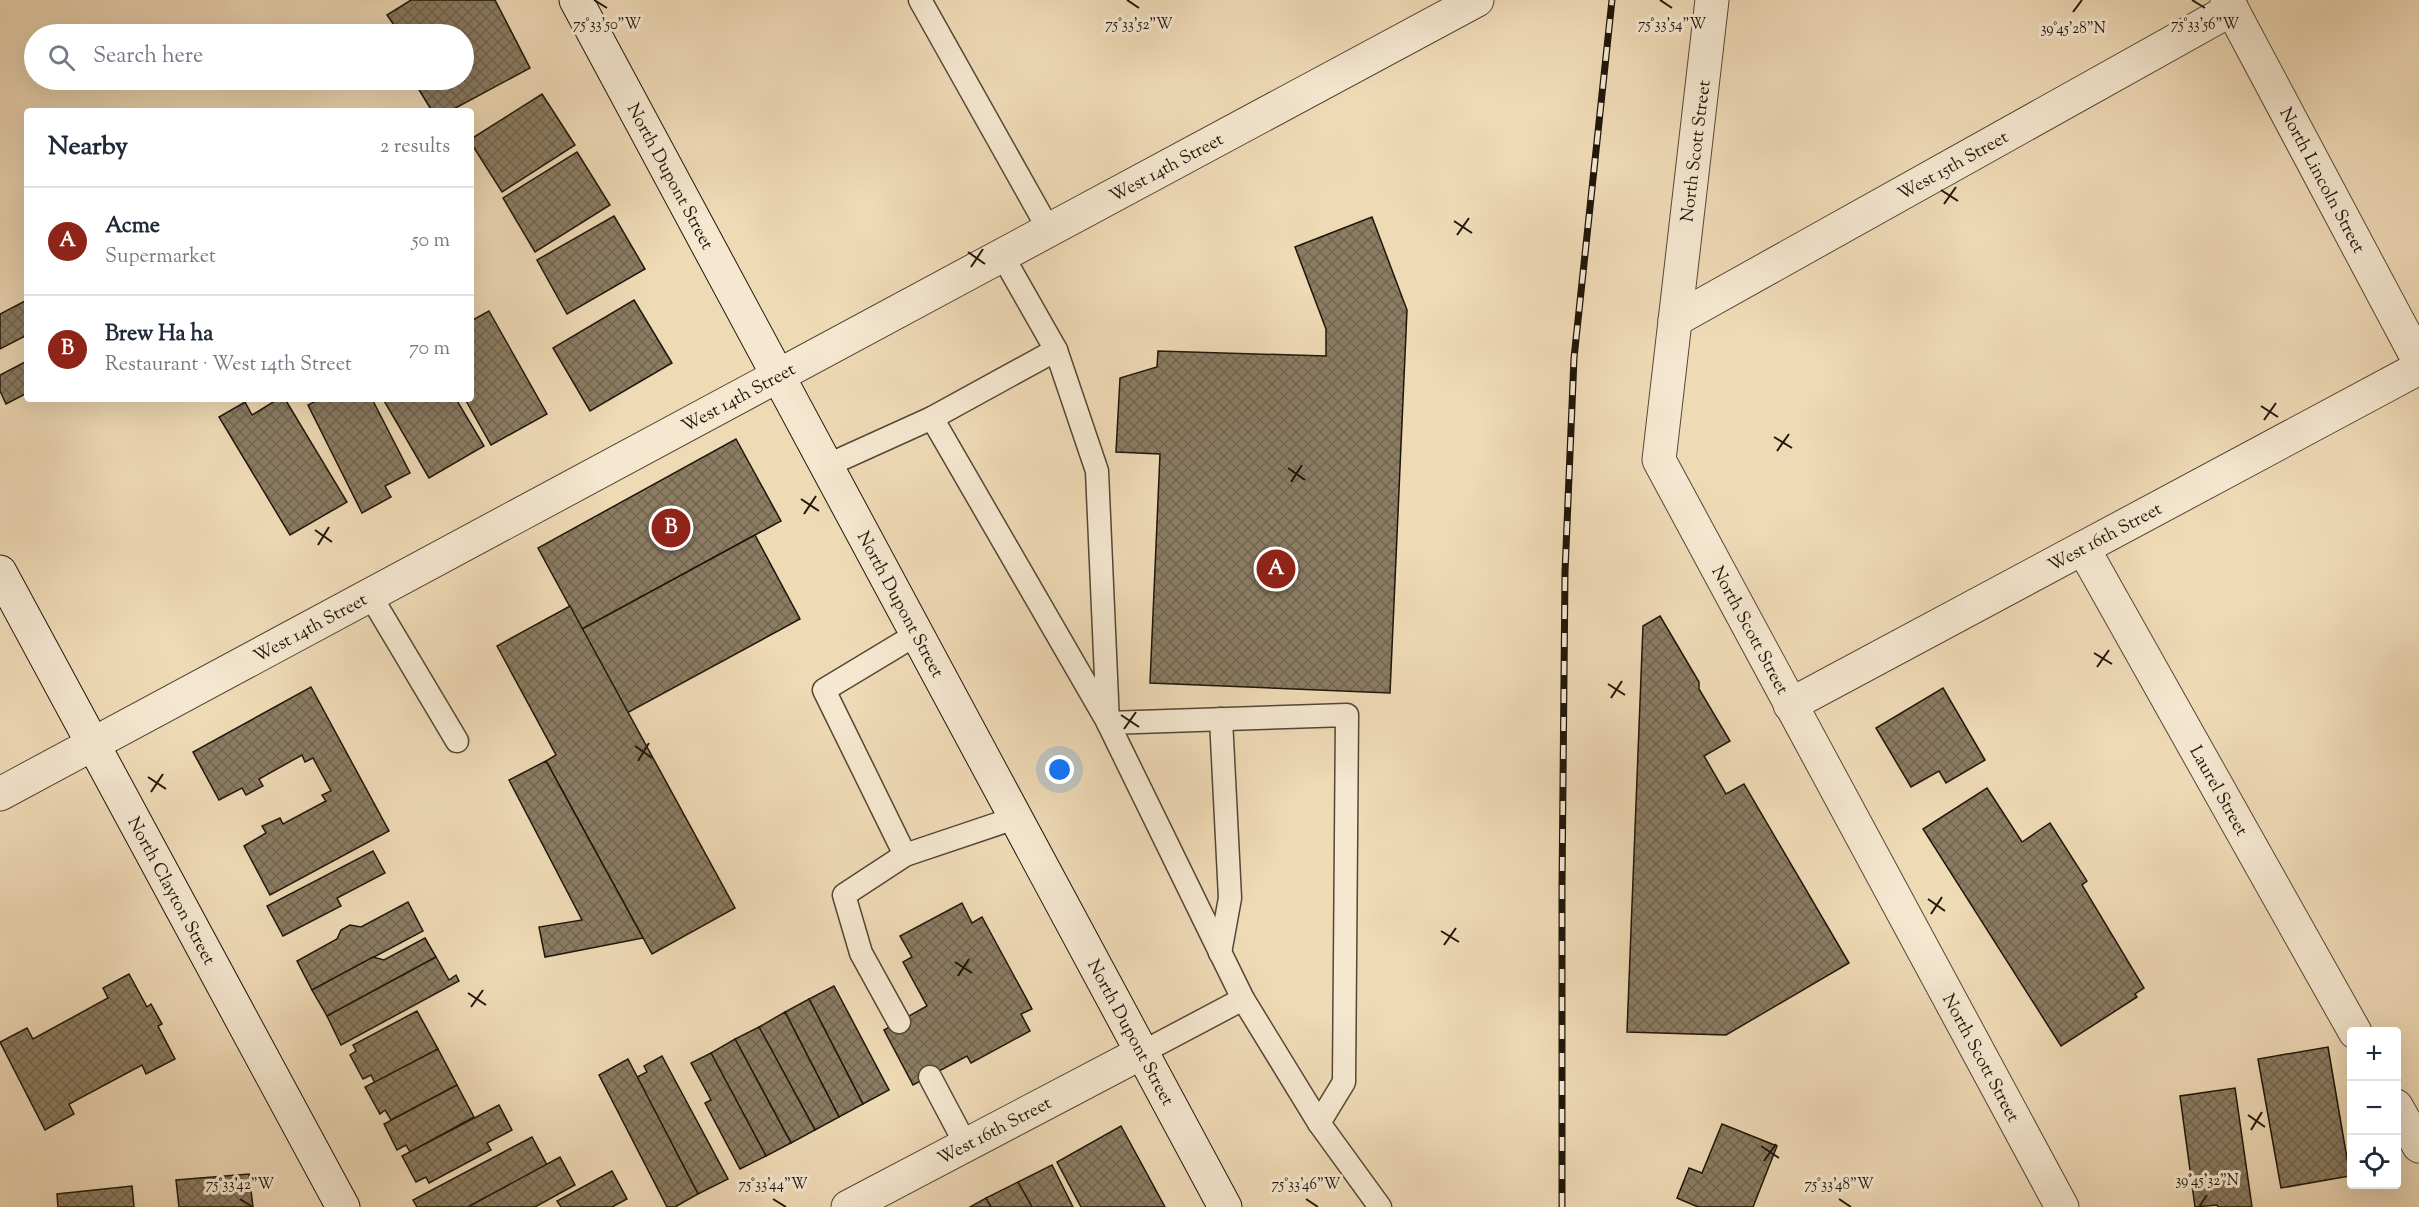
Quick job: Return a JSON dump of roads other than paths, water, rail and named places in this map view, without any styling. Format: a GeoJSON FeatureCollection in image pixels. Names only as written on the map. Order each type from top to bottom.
{"type":"FeatureCollection","features":[{"type":"Feature","properties":{"kind":"street","name":"North Dupont Street"},"geometry":{"type":"LineString","coordinates":[[576,0],[1225,1207]]}},
{"type":"Feature","properties":{"kind":"street","name":"West 14th Street"},"geometry":{"type":"LineString","coordinates":[[0,794],[1049,230],[1428,11],[1477,0]]}},
{"type":"Feature","properties":{"kind":"street","name":"North Scott Street"},"geometry":{"type":"LineString","coordinates":[[1712,0],[1659,460],[2062,1207]]}},
{"type":"Feature","properties":{"kind":"street","name":"West 15th Street"},"geometry":{"type":"LineString","coordinates":[[1675,320],[2229,5]]}},
{"type":"Feature","properties":{"kind":"street","name":"North Lincoln Street"},"geometry":{"type":"LineString","coordinates":[[2229,5],[2419,361]]}},
{"type":"Feature","properties":{"kind":"street","name":"West 16th Street"},"geometry":{"type":"LineString","coordinates":[[1790,705],[2419,368]]}},
{"type":"Feature","properties":{"kind":"street","name":"Laurel Street"},"geometry":{"type":"LineString","coordinates":[[2083,548],[2352,1027]]}},
{"type":"Feature","properties":{"kind":"street","name":"North Clayton Street"},"geometry":{"type":"LineString","coordinates":[[0,572],[343,1207]]}},
{"type":"Feature","properties":{"kind":"street","name":"West 16th Street"},"geometry":{"type":"LineString","coordinates":[[848,1207],[1142,1053]]}},
{"type":"Feature","properties":{"kind":"street"},"geometry":{"type":"LineString","coordinates":[[2401,1113],[2419,1146]]}},
{"type":"Feature","properties":{"kind":"lane"},"geometry":{"type":"LineString","coordinates":[[920,0],[1049,230]]}},
{"type":"Feature","properties":{"kind":"lane"},"geometry":{"type":"LineString","coordinates":[[1002,255],[1056,350],[1097,471],[1108,723]]}},
{"type":"Feature","properties":{"kind":"lane"},"geometry":{"type":"LineString","coordinates":[[826,466],[932,418],[1056,350]]}},
{"type":"Feature","properties":{"kind":"lane"},"geometry":{"type":"LineString","coordinates":[[932,418],[1108,723],[1243,999],[1319,1123],[1380,1207]]}},
{"type":"Feature","properties":{"kind":"lane"},"geometry":{"type":"LineString","coordinates":[[370,594],[457,741]]}},
{"type":"Feature","properties":{"kind":"lane"},"geometry":{"type":"LineString","coordinates":[[905,855],[824,690],[916,634]]}},
{"type":"Feature","properties":{"kind":"lane"},"geometry":{"type":"LineString","coordinates":[[1108,723],[1347,715],[1344,1082],[1319,1123]]}},
{"type":"Feature","properties":{"kind":"lane"},"geometry":{"type":"LineString","coordinates":[[1220,953],[1230,898],[1221,719]]}},
{"type":"Feature","properties":{"kind":"lane"},"geometry":{"type":"LineString","coordinates":[[899,1022],[861,953],[844,895],[905,855],[1016,818]]}},
{"type":"Feature","properties":{"kind":"lane"},"geometry":{"type":"LineString","coordinates":[[1142,1053],[1243,999]]}},
{"type":"Feature","properties":{"kind":"lane"},"geometry":{"type":"LineString","coordinates":[[930,1077],[966,1145]]}},
{"type":"Feature","properties":{"kind":"railway"},"geometry":{"type":"LineString","coordinates":[[1562,1207],[1565,572],[1574,358],[1612,0]]}},
{"type":"Feature","properties":{"kind":"place","name":"Brew Ha ha"},"geometry":{"type":"Point","coordinates":[671,528]}},
{"type":"Feature","properties":{"kind":"place","name":"Acme"},"geometry":{"type":"Point","coordinates":[1276,569]}}]}
